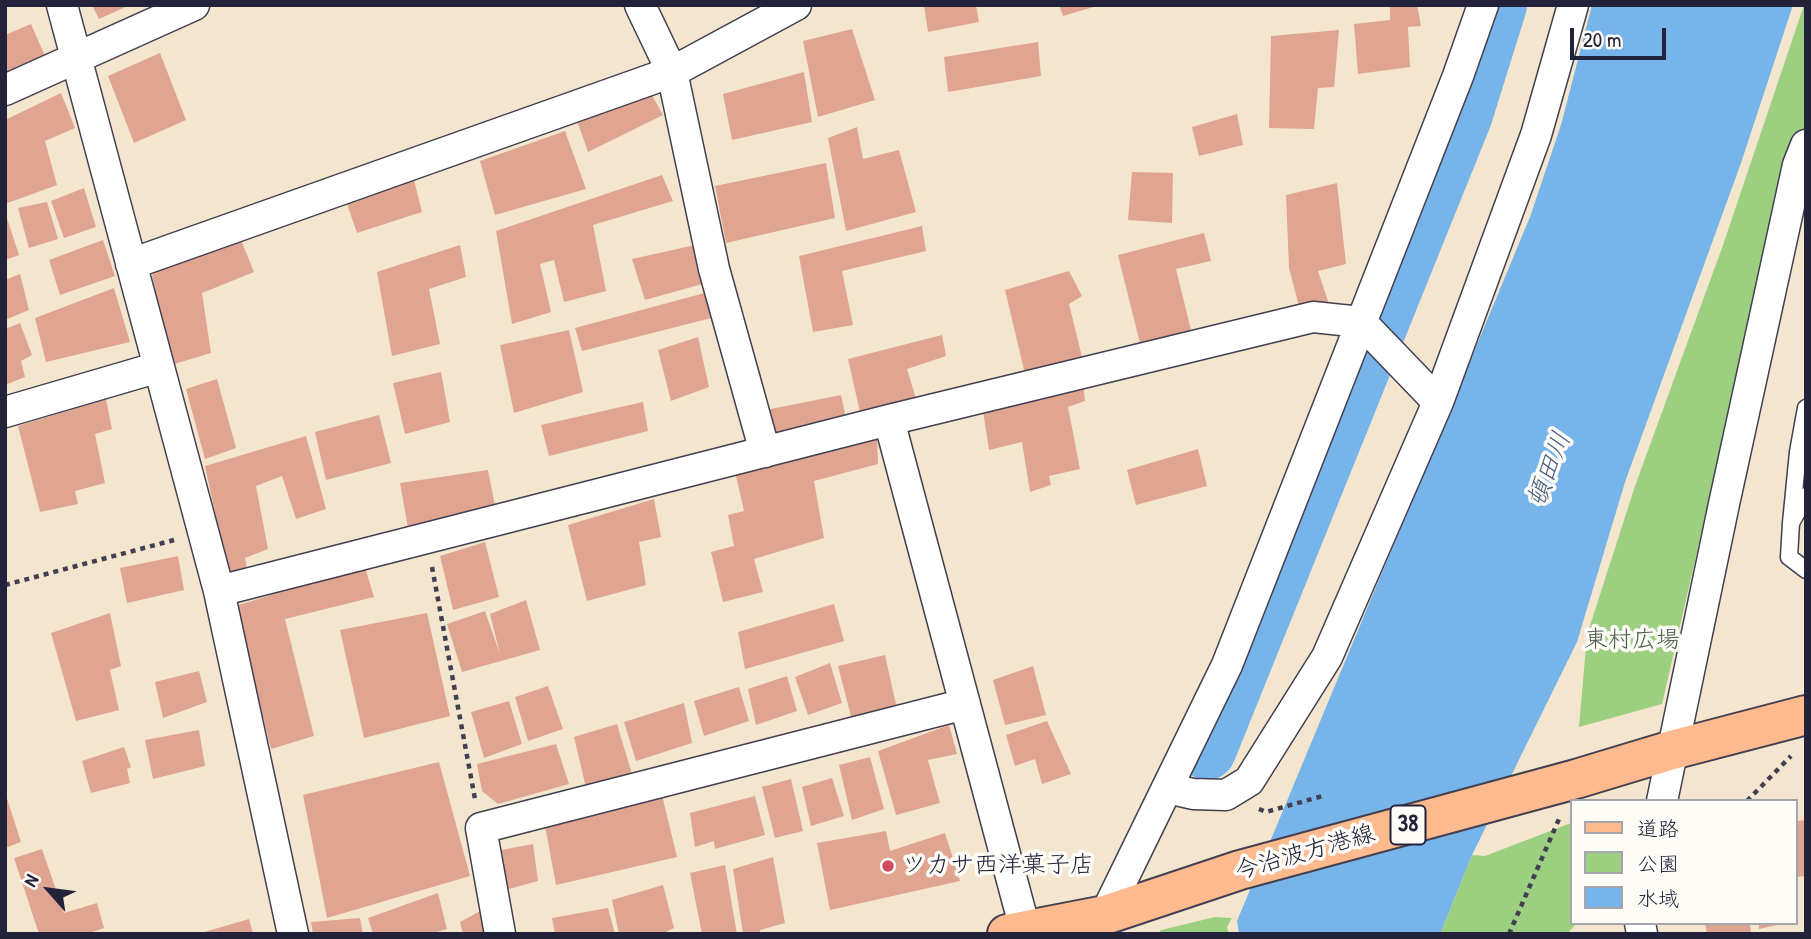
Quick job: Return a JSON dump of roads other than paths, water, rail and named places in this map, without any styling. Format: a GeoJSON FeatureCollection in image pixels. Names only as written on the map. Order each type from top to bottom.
{"type":"FeatureCollection","features":[{"type":"Feature","properties":{"kind":"main road","name":"今治波方港線"},"geometry":{"type":"LineString","coordinates":[[1016,932],[1105,915],[1240,870],[1576,779],[1672,750],[1803,731]]}},
{"type":"Feature","properties":{"kind":"street"},"geometry":{"type":"LineString","coordinates":[[62,5],[219,591],[293,934]]}},
{"type":"Feature","properties":{"kind":"street"},"geometry":{"type":"LineString","coordinates":[[5,90],[194,5]]}},
{"type":"Feature","properties":{"kind":"street"},"geometry":{"type":"LineString","coordinates":[[640,5],[672,72],[715,269],[765,452]]}},
{"type":"Feature","properties":{"kind":"street"},"geometry":{"type":"LineString","coordinates":[[131,264],[672,72],[796,5]]}},
{"type":"Feature","properties":{"kind":"street"},"geometry":{"type":"LineString","coordinates":[[1105,915],[1227,665],[1458,76],[1483,5]]}},
{"type":"Feature","properties":{"kind":"street"},"geometry":{"type":"LineString","coordinates":[[1167,788],[1193,794],[1226,796],[1249,781],[1327,657],[1438,402],[1536,135],[1573,5]]}},
{"type":"Feature","properties":{"kind":"street"},"geometry":{"type":"LineString","coordinates":[[1662,799],[1798,165],[1806,145]]}},
{"type":"Feature","properties":{"kind":"street"},"geometry":{"type":"LineString","coordinates":[[219,591],[889,420],[1313,317],[1361,322],[1438,402]]}},
{"type":"Feature","properties":{"kind":"street"},"geometry":{"type":"LineString","coordinates":[[5,412],[159,367]]}},
{"type":"Feature","properties":{"kind":"street"},"geometry":{"type":"LineString","coordinates":[[889,420],[965,704],[1016,932]]}},
{"type":"Feature","properties":{"kind":"street"},"geometry":{"type":"LineString","coordinates":[[500,934],[481,828],[965,704]]}},
{"type":"Feature","properties":{"kind":"lane"},"geometry":{"type":"LineString","coordinates":[[1804,563],[1789,556],[1798,452],[1806,408]]}},
{"type":"Feature","properties":{"kind":"lane"},"geometry":{"type":"LineString","coordinates":[[1791,523],[1806,496]]}},
{"type":"Feature","properties":{"kind":"water","name":"頓田川"},"geometry":{"type":"Polygon","coordinates":[[[1592,5],[1793,5],[1741,163],[1625,482],[1577,642],[1472,855],[1440,934],[1239,934],[1237,921],[1530,217],[1561,125],[1592,5]]]}},
{"type":"Feature","properties":{"kind":"waterway"},"geometry":{"type":"LineString","coordinates":[[1207,751],[1463,117],[1498,5]]}},
{"type":"Feature","properties":{"kind":"place","name":"ツカサ西洋菓子店"},"geometry":{"type":"Point","coordinates":[888,866]}},
{"type":"Feature","properties":{"kind":"park label","name":"東村広場"},"geometry":{"type":"Point","coordinates":[1632,641]}}]}
